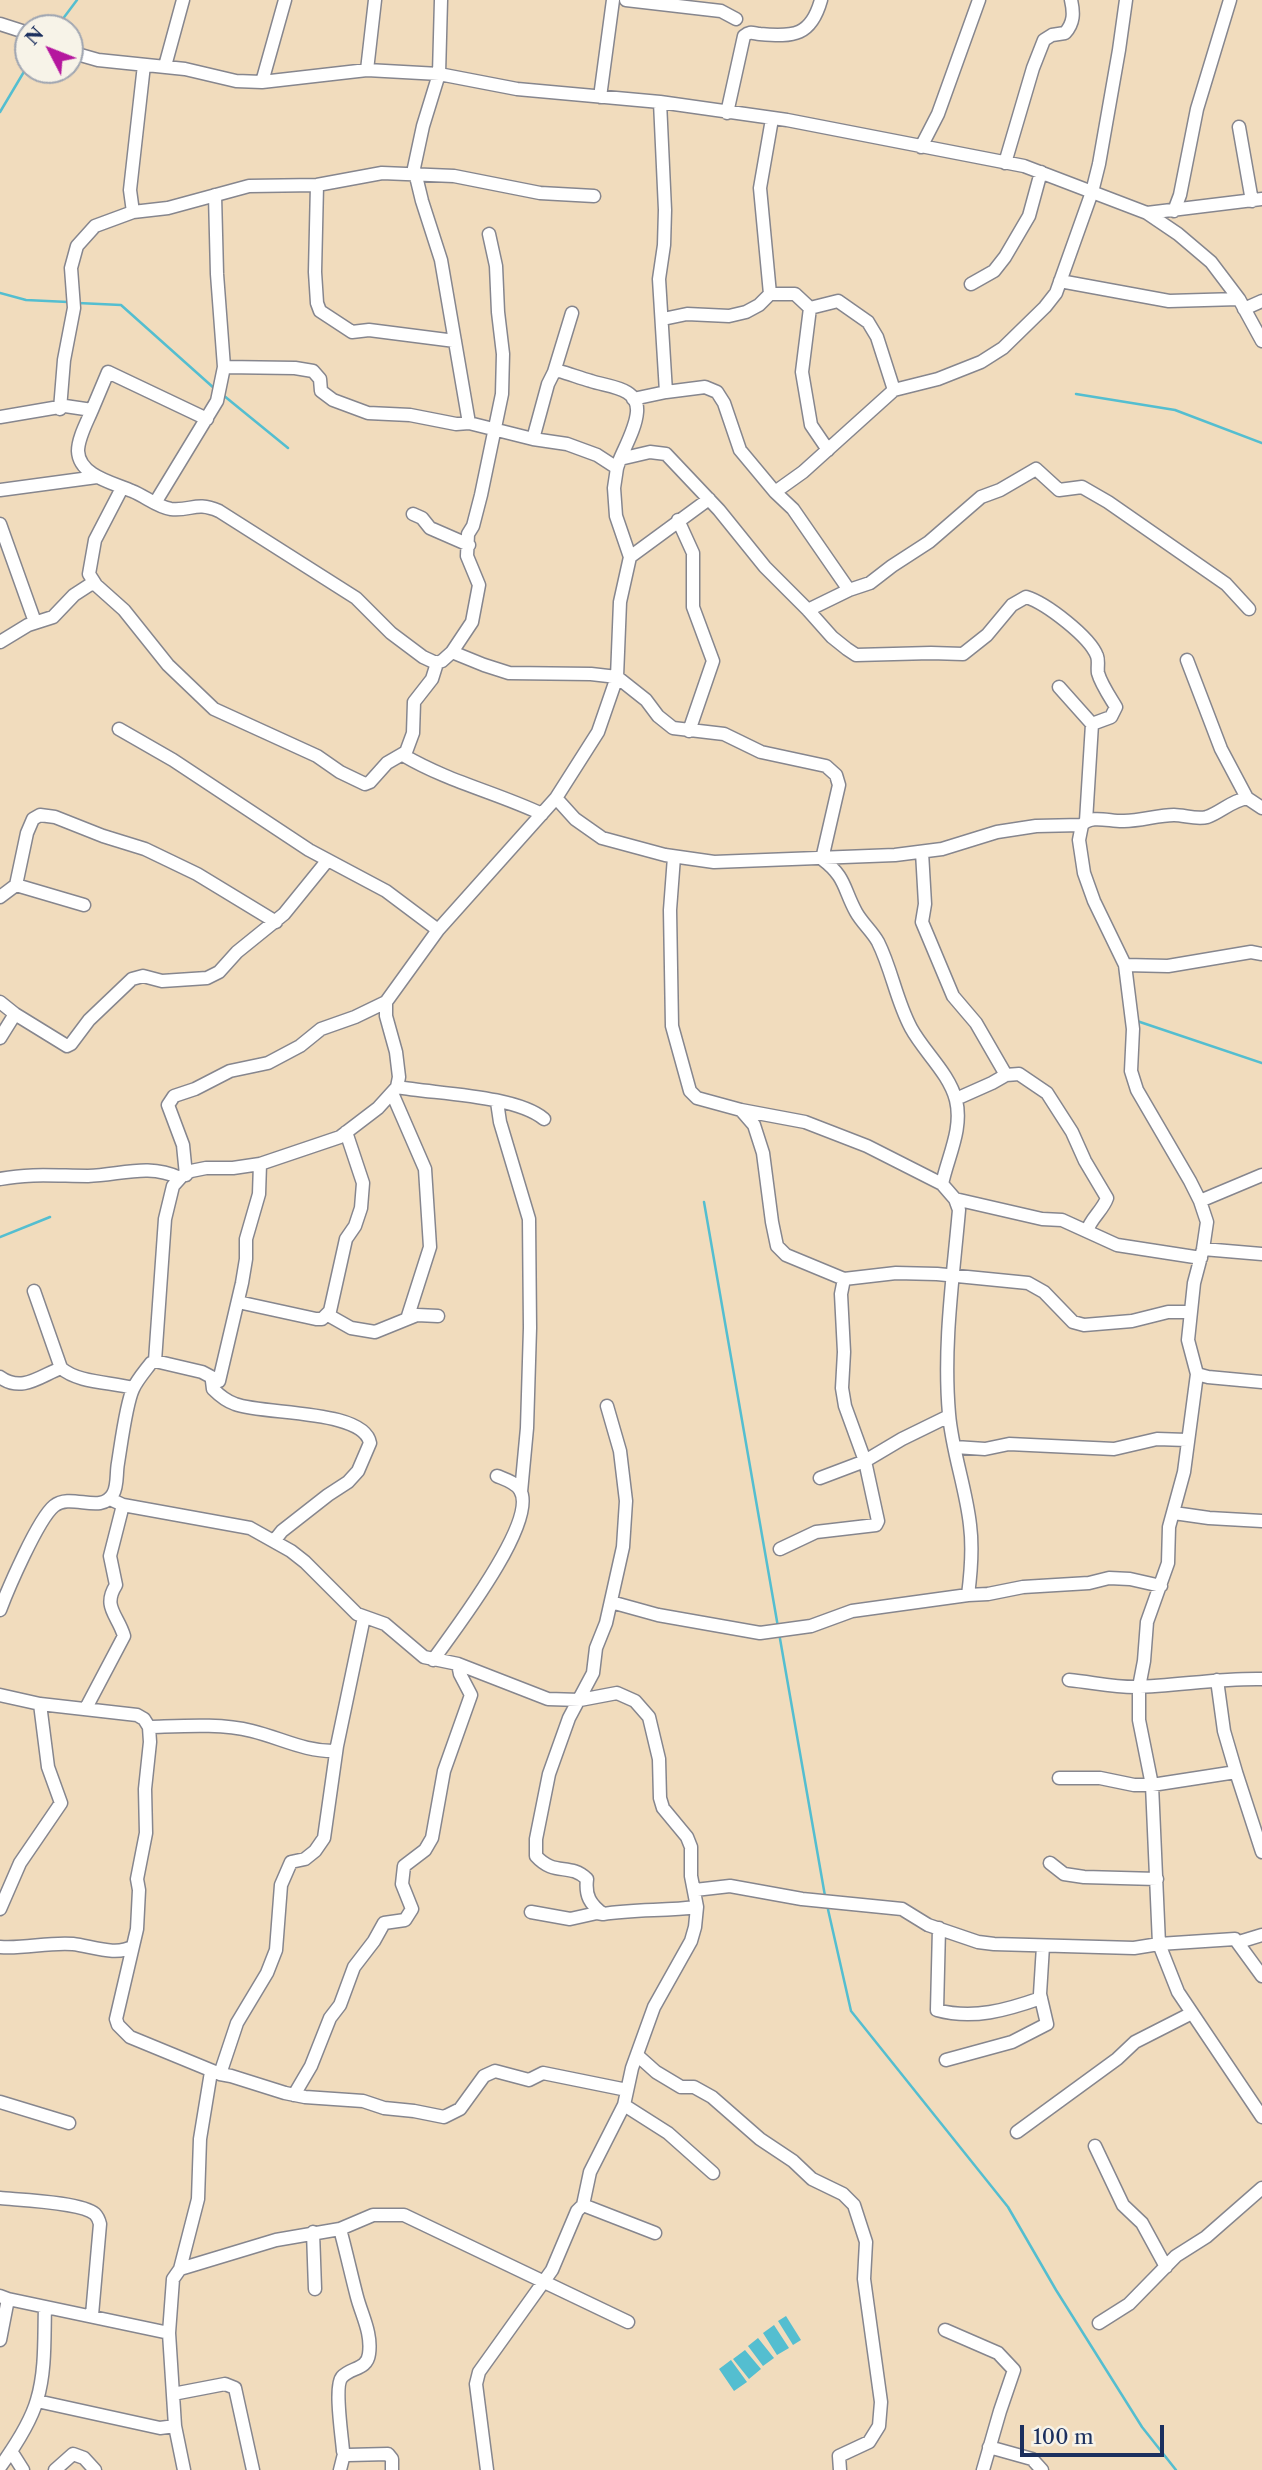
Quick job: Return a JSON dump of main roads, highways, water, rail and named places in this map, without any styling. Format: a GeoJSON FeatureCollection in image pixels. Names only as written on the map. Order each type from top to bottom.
{"type":"FeatureCollection","features":[{"type":"Feature","properties":{"kind":"water"},"geometry":{"type":"Polygon","coordinates":[[[786,2316],[801,2340],[793,2345],[778,2321],[786,2316]]]}},
{"type":"Feature","properties":{"kind":"water"},"geometry":{"type":"Polygon","coordinates":[[[774,2325],[789,2348],[777,2355],[763,2333],[774,2325]]]}},
{"type":"Feature","properties":{"kind":"water"},"geometry":{"type":"Polygon","coordinates":[[[758,2338],[774,2358],[763,2366],[748,2346],[758,2338]]]}},
{"type":"Feature","properties":{"kind":"water"},"geometry":{"type":"Polygon","coordinates":[[[745,2350],[761,2369],[749,2379],[733,2359],[745,2350]]]}},
{"type":"Feature","properties":{"kind":"water"},"geometry":{"type":"Polygon","coordinates":[[[731,2360],[747,2382],[734,2391],[719,2369],[731,2360]]]}},
{"type":"Feature","properties":{"kind":"waterway"},"geometry":{"type":"LineString","coordinates":[[66,14],[77,0]]}},
{"type":"Feature","properties":{"kind":"waterway"},"geometry":{"type":"LineString","coordinates":[[0,112],[17,84]]}},
{"type":"Feature","properties":{"kind":"waterway"},"geometry":{"type":"LineString","coordinates":[[0,293],[26,300],[68,302]]}},
{"type":"Feature","properties":{"kind":"waterway"},"geometry":{"type":"LineString","coordinates":[[78,303],[121,305],[215,389]]}},
{"type":"Feature","properties":{"kind":"waterway"},"geometry":{"type":"LineString","coordinates":[[1076,394],[1175,410],[1262,443]]}},
{"type":"Feature","properties":{"kind":"waterway"},"geometry":{"type":"LineString","coordinates":[[223,395],[288,448]]}},
{"type":"Feature","properties":{"kind":"waterway"},"geometry":{"type":"LineString","coordinates":[[1137,1021],[1262,1063]]}},
{"type":"Feature","properties":{"kind":"waterway"},"geometry":{"type":"LineString","coordinates":[[704,1202],[778,1627]]}},
{"type":"Feature","properties":{"kind":"waterway"},"geometry":{"type":"LineString","coordinates":[[0,1237],[50,1217]]}},
{"type":"Feature","properties":{"kind":"waterway"},"geometry":{"type":"LineString","coordinates":[[779,1633],[825,1896]]}},
{"type":"Feature","properties":{"kind":"waterway"},"geometry":{"type":"LineString","coordinates":[[827,1905],[851,2011],[1008,2207],[1056,2290],[1142,2427],[1176,2470]]}}]}
